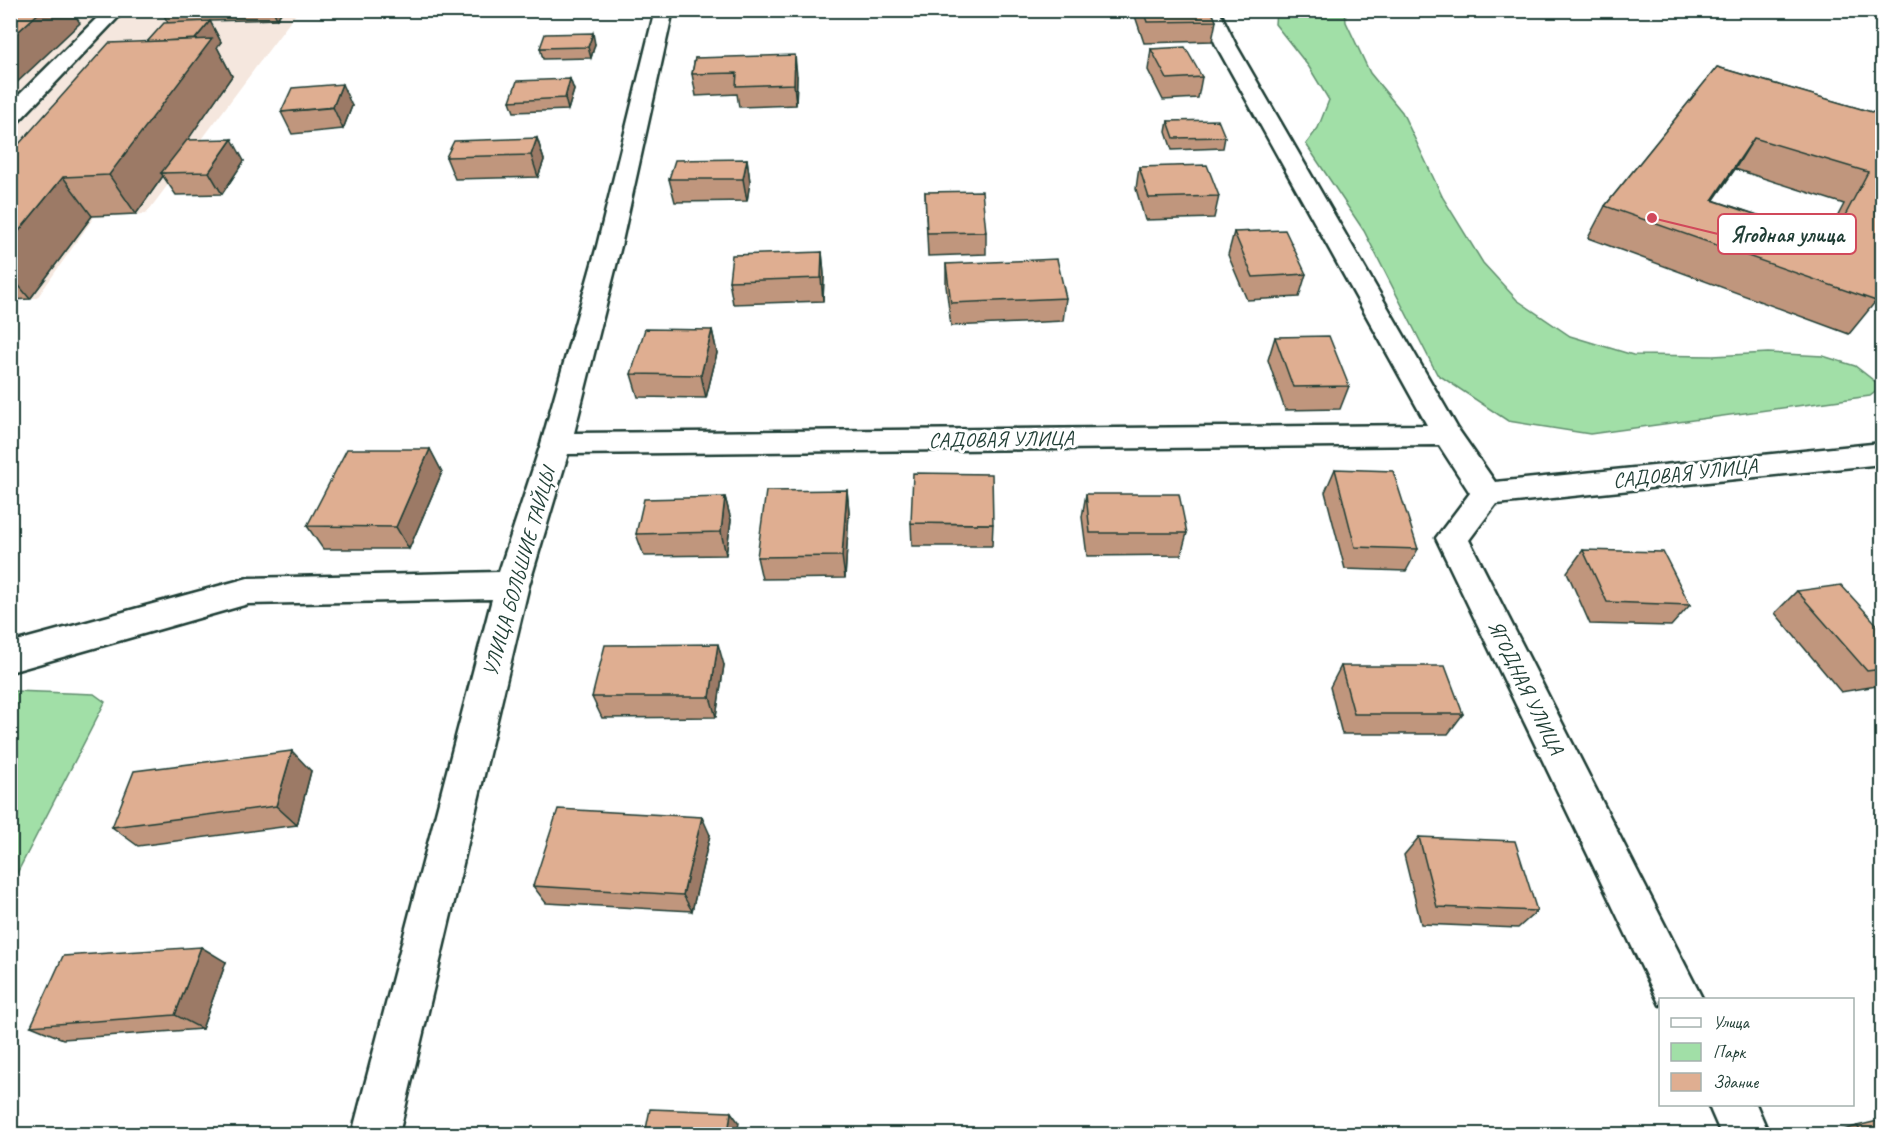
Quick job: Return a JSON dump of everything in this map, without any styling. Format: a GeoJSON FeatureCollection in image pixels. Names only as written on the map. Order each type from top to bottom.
{"type":"FeatureCollection","features":[{"type":"Feature","properties":{"kind":"street"},"geometry":{"type":"LineString","coordinates":[[10,117],[116,10]]}},
{"type":"Feature","properties":{"kind":"street","name":"УЛИЦА БОЛЬШИЕ ТАЙЦЫ"},"geometry":{"type":"LineString","coordinates":[[375,1134],[512,585],[556,444],[609,246],[664,10]]}},
{"type":"Feature","properties":{"kind":"street"},"geometry":{"type":"LineString","coordinates":[[1209,10],[1231,55],[1447,435],[1487,494]]}},
{"type":"Feature","properties":{"kind":"street","name":"САДОВАЯ УЛИЦА"},"geometry":{"type":"LineString","coordinates":[[556,444],[1447,435]]}},
{"type":"Feature","properties":{"kind":"street","name":"САДОВАЯ УЛИЦА"},"geometry":{"type":"LineString","coordinates":[[1487,494],[1882,453]]}},
{"type":"Feature","properties":{"kind":"street","name":"ЯГОДНАЯ УЛИЦА"},"geometry":{"type":"LineString","coordinates":[[1487,494],[1452,538],[1681,998]]}},
{"type":"Feature","properties":{"kind":"street"},"geometry":{"type":"LineString","coordinates":[[10,658],[248,591],[512,585]]}},
{"type":"Feature","properties":{"kind":"street"},"geometry":{"type":"LineString","coordinates":[[1732,1106],[1746,1134]]}},
{"type":"Feature","properties":{"kind":"shaded area"},"geometry":{"type":"Polygon","coordinates":[[[54,11],[298,11],[146,214],[94,217],[37,298],[11,299],[11,52],[54,11]]]}},
{"type":"Feature","properties":{"kind":"green space"},"geometry":{"type":"Polygon","coordinates":[[[1276,11],[1345,11],[1346,22],[1370,73],[1402,112],[1443,198],[1483,263],[1517,300],[1570,336],[1633,355],[1713,356],[1768,353],[1823,356],[1855,366],[1882,387],[1870,396],[1590,434],[1508,421],[1437,374],[1364,231],[1306,144],[1318,128],[1329,100],[1309,67],[1275,24],[1276,11]]]}},
{"type":"Feature","properties":{"kind":"green space"},"geometry":{"type":"Polygon","coordinates":[[[10,692],[94,694],[105,702],[11,885],[10,692]]]}},
{"type":"Feature","properties":{"kind":"building"},"geometry":{"type":"Polygon","coordinates":[[[10,10],[42,10],[10,39],[10,10]]]}},
{"type":"Feature","properties":{"kind":"building"},"geometry":{"type":"Polygon","coordinates":[[[1143,10],[1211,10],[1216,21],[1147,22],[1143,10]]]}},
{"type":"Feature","properties":{"kind":"building"},"geometry":{"type":"Polygon","coordinates":[[[210,21],[195,39],[147,42],[164,23],[210,21]]]}},
{"type":"Feature","properties":{"kind":"building"},"geometry":{"type":"Polygon","coordinates":[[[593,33],[588,47],[540,48],[545,34],[593,33]]]}},
{"type":"Feature","properties":{"kind":"building"},"geometry":{"type":"Polygon","coordinates":[[[212,39],[109,175],[63,177],[10,242],[10,154],[109,43],[212,39]]]}},
{"type":"Feature","properties":{"kind":"building"},"geometry":{"type":"Polygon","coordinates":[[[1185,47],[1202,77],[1167,79],[1151,49],[1185,47]]]}},
{"type":"Feature","properties":{"kind":"building"},"geometry":{"type":"Polygon","coordinates":[[[795,55],[794,84],[736,86],[737,73],[692,74],[695,58],[795,55]]]}},
{"type":"Feature","properties":{"kind":"building"},"geometry":{"type":"Polygon","coordinates":[[[1717,67],[1882,115],[1882,287],[1876,301],[1605,206],[1717,67]],[[1754,138],[1712,200],[1832,240],[1868,172],[1754,138]]]}},
{"type":"Feature","properties":{"kind":"building"},"geometry":{"type":"Polygon","coordinates":[[[570,79],[565,98],[510,101],[517,81],[570,79]]]}},
{"type":"Feature","properties":{"kind":"building"},"geometry":{"type":"Polygon","coordinates":[[[342,84],[333,107],[281,112],[292,88],[342,84]]]}},
{"type":"Feature","properties":{"kind":"building"},"geometry":{"type":"Polygon","coordinates":[[[1218,120],[1225,137],[1174,138],[1168,121],[1218,120]]]}},
{"type":"Feature","properties":{"kind":"building"},"geometry":{"type":"Polygon","coordinates":[[[537,138],[531,155],[446,157],[454,141],[537,138]]]}},
{"type":"Feature","properties":{"kind":"building"},"geometry":{"type":"Polygon","coordinates":[[[232,139],[209,172],[161,173],[187,140],[232,139]]]}},
{"type":"Feature","properties":{"kind":"building"},"geometry":{"type":"Polygon","coordinates":[[[747,159],[743,179],[669,179],[675,160],[747,159]]]}},
{"type":"Feature","properties":{"kind":"building"},"geometry":{"type":"Polygon","coordinates":[[[1207,165],[1219,196],[1149,198],[1139,167],[1207,165]]]}},
{"type":"Feature","properties":{"kind":"building"},"geometry":{"type":"Polygon","coordinates":[[[982,191],[986,232],[927,233],[925,192],[982,191]]]}},
{"type":"Feature","properties":{"kind":"building"},"geometry":{"type":"Polygon","coordinates":[[[1285,230],[1306,274],[1253,277],[1234,232],[1285,230]]]}},
{"type":"Feature","properties":{"kind":"building"},"geometry":{"type":"Polygon","coordinates":[[[822,252],[821,278],[729,281],[732,255],[822,252]]]}},
{"type":"Feature","properties":{"kind":"building"},"geometry":{"type":"Polygon","coordinates":[[[1057,259],[1066,298],[951,303],[946,264],[1057,259]]]}},
{"type":"Feature","properties":{"kind":"building"},"geometry":{"type":"Polygon","coordinates":[[[645,329],[712,330],[701,375],[631,374],[645,329]]]}},
{"type":"Feature","properties":{"kind":"building"},"geometry":{"type":"Polygon","coordinates":[[[1329,336],[1349,386],[1293,387],[1275,337],[1329,336]]]}},
{"type":"Feature","properties":{"kind":"building"},"geometry":{"type":"Polygon","coordinates":[[[347,449],[430,449],[396,527],[307,526],[347,449]]]}},
{"type":"Feature","properties":{"kind":"building"},"geometry":{"type":"Polygon","coordinates":[[[1335,469],[1393,471],[1418,549],[1355,547],[1335,469]]]}},
{"type":"Feature","properties":{"kind":"building"},"geometry":{"type":"Polygon","coordinates":[[[913,473],[992,474],[993,524],[911,523],[913,473]]]}},
{"type":"Feature","properties":{"kind":"building"},"geometry":{"type":"Polygon","coordinates":[[[847,490],[842,556],[757,557],[766,491],[847,490]]]}},
{"type":"Feature","properties":{"kind":"building"},"geometry":{"type":"Polygon","coordinates":[[[1086,494],[1179,494],[1187,533],[1090,533],[1086,494]]]}},
{"type":"Feature","properties":{"kind":"building"},"geometry":{"type":"Polygon","coordinates":[[[725,497],[721,532],[636,534],[644,499],[725,497]]]}},
{"type":"Feature","properties":{"kind":"building"},"geometry":{"type":"Polygon","coordinates":[[[1583,550],[1663,552],[1690,605],[1607,602],[1583,550]]]}},
{"type":"Feature","properties":{"kind":"building"},"geometry":{"type":"Polygon","coordinates":[[[1841,585],[1882,630],[1882,669],[1867,671],[1797,591],[1841,585]]]}},
{"type":"Feature","properties":{"kind":"building"},"geometry":{"type":"Polygon","coordinates":[[[718,644],[710,697],[592,697],[605,645],[718,644]]]}},
{"type":"Feature","properties":{"kind":"building"},"geometry":{"type":"Polygon","coordinates":[[[1341,666],[1445,666],[1463,714],[1354,714],[1341,666]]]}},
{"type":"Feature","properties":{"kind":"building"},"geometry":{"type":"Polygon","coordinates":[[[292,751],[276,806],[112,827],[134,771],[292,751]]]}},
{"type":"Feature","properties":{"kind":"building"},"geometry":{"type":"Polygon","coordinates":[[[558,809],[702,817],[683,895],[533,886],[558,809]]]}},
{"type":"Feature","properties":{"kind":"building"},"geometry":{"type":"Polygon","coordinates":[[[1419,837],[1515,841],[1537,911],[1437,907],[1419,837]]]}},
{"type":"Feature","properties":{"kind":"building"},"geometry":{"type":"Polygon","coordinates":[[[201,947],[175,1015],[31,1026],[63,956],[201,947]]]}},
{"type":"Feature","properties":{"kind":"building"},"geometry":{"type":"Polygon","coordinates":[[[650,1109],[731,1112],[728,1134],[645,1134],[650,1109]]]}},
{"type":"Feature","properties":{"kind":"building"},"geometry":{"type":"Polygon","coordinates":[[[1882,1120],[1882,1134],[1863,1134],[1857,1126],[1882,1120]]]}},
{"type":"Feature","properties":{"kind":"place","name":"Ягодная улица"},"geometry":{"type":"Point","coordinates":[1652,218]}}]}
